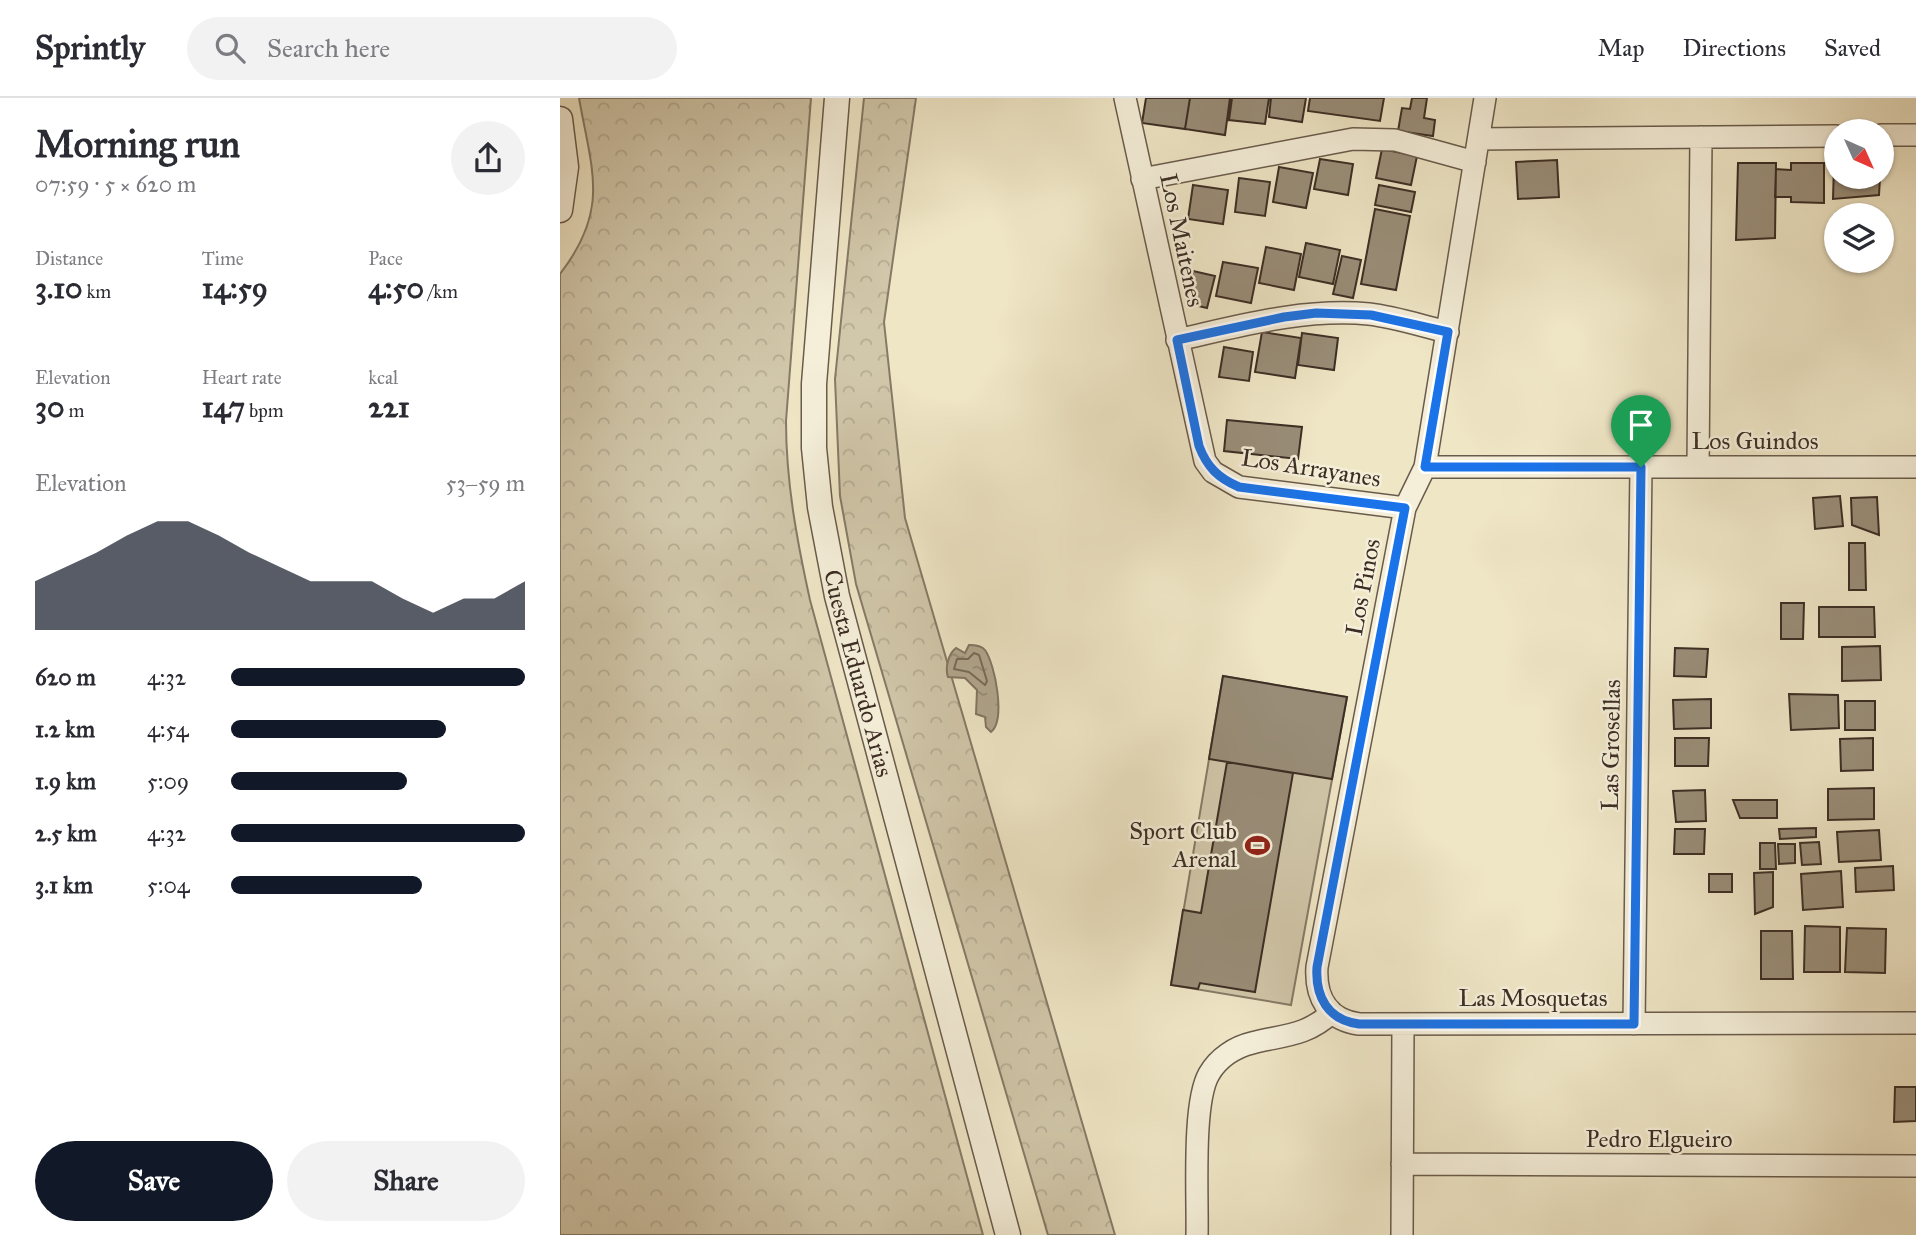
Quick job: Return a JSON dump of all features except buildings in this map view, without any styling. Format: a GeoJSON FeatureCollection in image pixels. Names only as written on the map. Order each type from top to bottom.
{"type":"FeatureCollection","features":[{"type":"Feature","properties":{"kind":"street","name":"Cuesta Eduardo Arias"},"geometry":{"type":"LineString","coordinates":[[837,98],[815,354],[814,448],[820,507],[837,596],[1008,1235]]}},
{"type":"Feature","properties":{"kind":"street","name":"Los Maitenes"},"geometry":{"type":"LineString","coordinates":[[1125,98],[1199,446],[1213,472]]}},
{"type":"Feature","properties":{"kind":"street","name":"Los Pinos"},"geometry":{"type":"LineString","coordinates":[[1328,1009],[1317,986],[1317,967],[1405,508],[1425,467],[1485,98]]}},
{"type":"Feature","properties":{"kind":"street"},"geometry":{"type":"LineString","coordinates":[[560,119],[566,167],[560,210]]}},
{"type":"Feature","properties":{"kind":"street"},"geometry":{"type":"LineString","coordinates":[[1894,135],[1916,135]]}},
{"type":"Feature","properties":{"kind":"street"},"geometry":{"type":"LineString","coordinates":[[1479,139],[1824,136]]}},
{"type":"Feature","properties":{"kind":"street"},"geometry":{"type":"LineString","coordinates":[[1698,467],[1701,137]]}},
{"type":"Feature","properties":{"kind":"street"},"geometry":{"type":"LineString","coordinates":[[1142,179],[1353,139],[1395,140],[1475,162]]}},
{"type":"Feature","properties":{"kind":"street"},"geometry":{"type":"LineString","coordinates":[[1177,340],[1284,317],[1316,313],[1371,315],[1448,332]]}},
{"type":"Feature","properties":{"kind":"street","name":"Los Guindos"},"geometry":{"type":"LineString","coordinates":[[1425,467],[1916,467]]}},
{"type":"Feature","properties":{"kind":"street","name":"Las Grosellas"},"geometry":{"type":"LineString","coordinates":[[1634,1024],[1641,467]]}},
{"type":"Feature","properties":{"kind":"street","name":"Los Arrayanes"},"geometry":{"type":"LineString","coordinates":[[1213,472],[1239,487],[1405,508]]}},
{"type":"Feature","properties":{"kind":"street"},"geometry":{"type":"LineString","coordinates":[[1197,1235],[1200,1110],[1209,1074],[1228,1054],[1241,1047],[1296,1035],[1315,1026],[1328,1009]]}},
{"type":"Feature","properties":{"kind":"street","name":"Las Mosquetas"},"geometry":{"type":"LineString","coordinates":[[1328,1009],[1349,1023],[1916,1023]]}},
{"type":"Feature","properties":{"kind":"street"},"geometry":{"type":"LineString","coordinates":[[1402,1235],[1403,1024]]}},
{"type":"Feature","properties":{"kind":"street","name":"Pedro Elgueiro"},"geometry":{"type":"LineString","coordinates":[[1402,1164],[1916,1166]]}},
{"type":"Feature","properties":{"kind":"green space"},"geometry":{"type":"Polygon","coordinates":[[[579,98],[811,98],[786,421],[793,511],[810,600],[983,1235],[560,1235],[560,274],[576,251],[591,209],[592,169],[579,98]]]}},
{"type":"Feature","properties":{"kind":"green space"},"geometry":{"type":"Polygon","coordinates":[[[864,98],[916,98],[884,322],[905,518],[1115,1235],[1048,1235],[856,584],[840,496],[835,379],[864,98]]]}},
{"type":"Feature","properties":{"kind":"green space","name":"Sport Club Arenal"},"geometry":{"type":"Polygon","coordinates":[[[1223,676],[1347,697],[1291,1005],[1171,985],[1223,676]]]}},
{"type":"Feature","properties":{"kind":"water"},"geometry":{"type":"Polygon","coordinates":[[[969,645],[983,648],[992,667],[998,716],[991,732],[986,727],[985,717],[976,714],[977,690],[965,678],[948,677],[949,657],[956,648],[965,653],[969,645]]]}},
{"type":"Feature","properties":{"kind":"place","name":"Sport Club Arenal"},"geometry":{"type":"Point","coordinates":[1257,845]}},
{"type":"Feature","properties":{"kind":"route"},"geometry":{"type":"LineString","coordinates":[[1316,313],[1371,315],[1448,332],[1425,467],[1641,467],[1634,1024],[1359,1024],[1340,1019],[1331,1013],[1319,997],[1317,967],[1405,508],[1239,487],[1225,481],[1213,472],[1199,446],[1177,340],[1284,317],[1316,313]]}}]}
